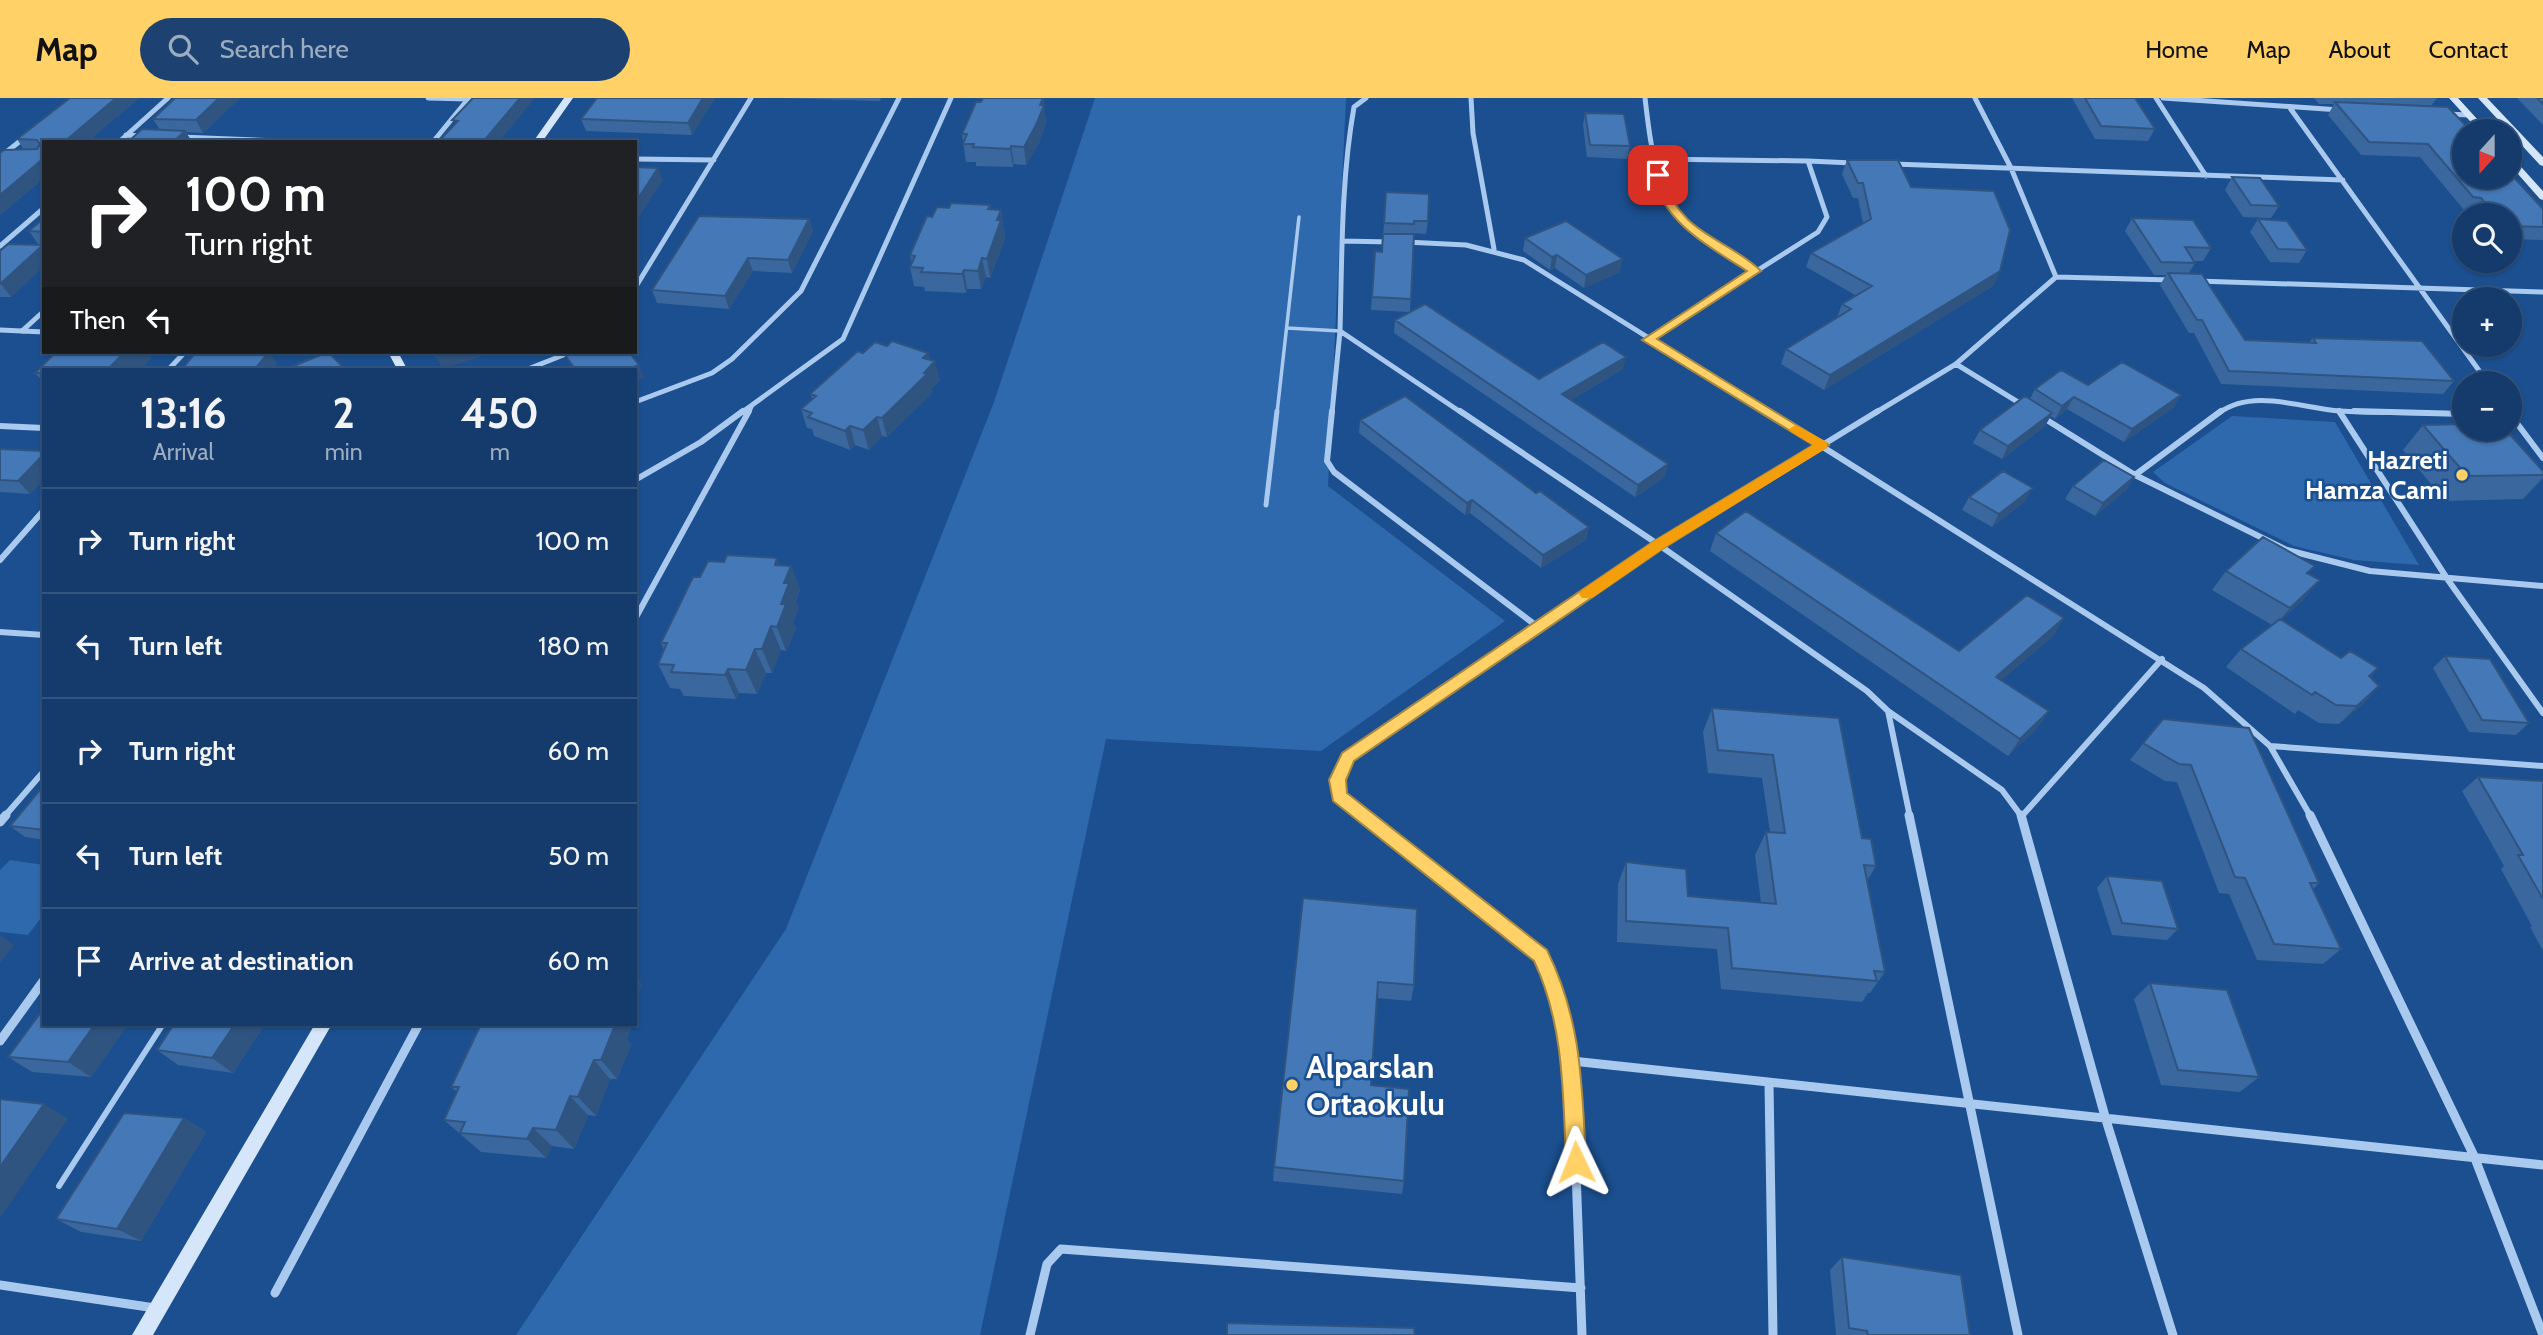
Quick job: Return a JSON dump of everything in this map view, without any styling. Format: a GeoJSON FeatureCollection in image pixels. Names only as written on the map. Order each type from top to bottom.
{"type":"FeatureCollection","features":[{"type":"Feature","properties":{"kind":"street"},"geometry":{"type":"LineString","coordinates":[[121,140],[168,98]]}},
{"type":"Feature","properties":{"kind":"street"},"geometry":{"type":"LineString","coordinates":[[428,98],[469,99]]}},
{"type":"Feature","properties":{"kind":"street"},"geometry":{"type":"LineString","coordinates":[[538,140],[569,98]]}},
{"type":"Feature","properties":{"kind":"street"},"geometry":{"type":"LineString","coordinates":[[637,285],[751,98]]}},
{"type":"Feature","properties":{"kind":"street"},"geometry":{"type":"LineString","coordinates":[[637,401],[712,373],[732,359],[802,291],[900,98]]}},
{"type":"Feature","properties":{"kind":"street"},"geometry":{"type":"LineString","coordinates":[[637,479],[701,442],[843,339],[951,98]]}},
{"type":"Feature","properties":{"kind":"street"},"geometry":{"type":"LineString","coordinates":[[1366,98],[1354,107],[1350,130],[1342,241],[1340,331],[1326,461],[1335,472],[1538,627]]}},
{"type":"Feature","properties":{"kind":"street"},"geometry":{"type":"LineString","coordinates":[[1471,98],[1473,133],[1494,249]]}},
{"type":"Feature","properties":{"kind":"street"},"geometry":{"type":"LineString","coordinates":[[1644,98],[1662,191],[1691,231],[1755,271]]}},
{"type":"Feature","properties":{"kind":"street"},"geometry":{"type":"LineString","coordinates":[[1975,98],[2011,168],[2056,277]]}},
{"type":"Feature","properties":{"kind":"street"},"geometry":{"type":"LineString","coordinates":[[2156,98],[2206,176]]}},
{"type":"Feature","properties":{"kind":"street"},"geometry":{"type":"LineString","coordinates":[[2162,98],[2345,110]]}},
{"type":"Feature","properties":{"kind":"street"},"geometry":{"type":"LineString","coordinates":[[2453,98],[2473,119]]}},
{"type":"Feature","properties":{"kind":"street"},"geometry":{"type":"LineString","coordinates":[[2482,98],[2543,163]]}},
{"type":"Feature","properties":{"kind":"street"},"geometry":{"type":"LineString","coordinates":[[435,140],[469,99]]}},
{"type":"Feature","properties":{"kind":"street"},"geometry":{"type":"LineString","coordinates":[[2290,108],[2480,371]]}},
{"type":"Feature","properties":{"kind":"street"},"geometry":{"type":"LineString","coordinates":[[2441,114],[2469,115]]}},
{"type":"Feature","properties":{"kind":"street"},"geometry":{"type":"LineString","coordinates":[[0,157],[32,131]]}},
{"type":"Feature","properties":{"kind":"street"},"geometry":{"type":"LineString","coordinates":[[126,135],[151,136]]}},
{"type":"Feature","properties":{"kind":"street"},"geometry":{"type":"LineString","coordinates":[[175,137],[223,140]]}},
{"type":"Feature","properties":{"kind":"street"},"geometry":{"type":"LineString","coordinates":[[0,157],[11,157]]}},
{"type":"Feature","properties":{"kind":"street"},"geometry":{"type":"LineString","coordinates":[[637,159],[714,160]]}},
{"type":"Feature","properties":{"kind":"street"},"geometry":{"type":"LineString","coordinates":[[1654,159],[1862,163]]}},
{"type":"Feature","properties":{"kind":"street"},"geometry":{"type":"LineString","coordinates":[[1648,340],[1818,232],[1827,217],[1808,162]]}},
{"type":"Feature","properties":{"kind":"street"},"geometry":{"type":"LineString","coordinates":[[1889,164],[2343,180]]}},
{"type":"Feature","properties":{"kind":"street"},"geometry":{"type":"LineString","coordinates":[[2522,173],[2543,197]]}},
{"type":"Feature","properties":{"kind":"street"},"geometry":{"type":"LineString","coordinates":[[0,246],[42,210]]}},
{"type":"Feature","properties":{"kind":"street"},"geometry":{"type":"LineString","coordinates":[[1342,241],[1442,242],[1494,249],[1524,260],[2162,659],[2204,688],[2270,746],[2301,796],[2474,1156],[2543,1335]]}},
{"type":"Feature","properties":{"kind":"street"},"geometry":{"type":"LineString","coordinates":[[1583,1335],[1572,1061],[1553,981],[1541,956],[1339,796],[1338,780],[1348,757],[1659,545],[1956,364],[2056,277],[2178,281]]}},
{"type":"Feature","properties":{"kind":"street"},"geometry":{"type":"LineString","coordinates":[[2191,281],[2543,292]]}},
{"type":"Feature","properties":{"kind":"street"},"geometry":{"type":"LineString","coordinates":[[22,331],[42,313]]}},
{"type":"Feature","properties":{"kind":"street"},"geometry":{"type":"LineString","coordinates":[[0,330],[42,332]]}},
{"type":"Feature","properties":{"kind":"street"},"geometry":{"type":"LineString","coordinates":[[1340,331],[1659,545],[1867,691],[1888,711],[2003,790],[2022,816],[2106,1120],[2173,1335]]}},
{"type":"Feature","properties":{"kind":"street"},"geometry":{"type":"LineString","coordinates":[[170,368],[183,354]]}},
{"type":"Feature","properties":{"kind":"street"},"geometry":{"type":"LineString","coordinates":[[531,368],[566,354]]}},
{"type":"Feature","properties":{"kind":"street"},"geometry":{"type":"LineString","coordinates":[[1956,364],[2135,475],[2287,550],[2370,571],[2448,580],[2543,586]]}},
{"type":"Feature","properties":{"kind":"street"},"geometry":{"type":"LineString","coordinates":[[2135,475],[2230,405],[2257,400],[2339,411],[2452,414]]}},
{"type":"Feature","properties":{"kind":"street"},"geometry":{"type":"LineString","coordinates":[[637,615],[754,401]]}},
{"type":"Feature","properties":{"kind":"street"},"geometry":{"type":"LineString","coordinates":[[2339,411],[2448,580],[2543,713]]}},
{"type":"Feature","properties":{"kind":"street"},"geometry":{"type":"LineString","coordinates":[[0,426],[42,428]]}},
{"type":"Feature","properties":{"kind":"street"},"geometry":{"type":"LineString","coordinates":[[2522,430],[2543,458]]}},
{"type":"Feature","properties":{"kind":"street"},"geometry":{"type":"LineString","coordinates":[[0,559],[42,512]]}},
{"type":"Feature","properties":{"kind":"street"},"geometry":{"type":"LineString","coordinates":[[0,632],[42,635]]}},
{"type":"Feature","properties":{"kind":"street"},"geometry":{"type":"LineString","coordinates":[[2022,816],[2162,659]]}},
{"type":"Feature","properties":{"kind":"street"},"geometry":{"type":"LineString","coordinates":[[1888,711],[2018,1335]]}},
{"type":"Feature","properties":{"kind":"street"},"geometry":{"type":"LineString","coordinates":[[2270,746],[2543,766]]}},
{"type":"Feature","properties":{"kind":"street"},"geometry":{"type":"LineString","coordinates":[[0,822],[42,773]]}},
{"type":"Feature","properties":{"kind":"street"},"geometry":{"type":"LineString","coordinates":[[0,1041],[42,983]]}},
{"type":"Feature","properties":{"kind":"street"},"geometry":{"type":"LineString","coordinates":[[142,1335],[323,1026]]}},
{"type":"Feature","properties":{"kind":"street"},"geometry":{"type":"LineString","coordinates":[[275,1293],[418,1026]]}},
{"type":"Feature","properties":{"kind":"street"},"geometry":{"type":"LineString","coordinates":[[1572,1061],[2543,1165]]}},
{"type":"Feature","properties":{"kind":"street"},"geometry":{"type":"LineString","coordinates":[[1769,1083],[1773,1335]]}},
{"type":"Feature","properties":{"kind":"street"},"geometry":{"type":"LineString","coordinates":[[1030,1335],[1047,1264],[1061,1249],[1581,1288]]}},
{"type":"Feature","properties":{"kind":"street"},"geometry":{"type":"LineString","coordinates":[[0,1285],[158,1309]]}},
{"type":"Feature","properties":{"kind":"lane"},"geometry":{"type":"LineString","coordinates":[[1266,505],[1299,217]]}},
{"type":"Feature","properties":{"kind":"lane"},"geometry":{"type":"LineString","coordinates":[[1287,328],[1340,331]]}},
{"type":"Feature","properties":{"kind":"lane"},"geometry":{"type":"LineString","coordinates":[[60,1186],[162,1026]]}},
{"type":"Feature","properties":{"kind":"shaded area"},"geometry":{"type":"Polygon","coordinates":[[[1095,98],[1346,98],[1328,486],[1505,621],[1321,751],[1106,739],[980,1335],[516,1335],[786,929],[994,402],[1095,98]]]}},
{"type":"Feature","properties":{"kind":"shaded area"},"geometry":{"type":"Polygon","coordinates":[[[2232,416],[2335,422],[2419,565],[2354,560],[2294,546],[2165,483],[2153,472],[2232,416]]]}},
{"type":"Feature","properties":{"kind":"shaded area"},"geometry":{"type":"Polygon","coordinates":[[[10,860],[42,865],[42,917],[28,935],[0,932],[0,870],[10,860]]]}},
{"type":"Feature","properties":{"kind":"building"},"geometry":{"type":"Polygon","coordinates":[[[70,98],[116,98],[66,140],[42,140],[42,160],[0,195],[0,153],[4,150],[37,149],[40,144],[37,140],[17,139],[70,98]]]}},
{"type":"Feature","properties":{"kind":"building"},"geometry":{"type":"Polygon","coordinates":[[[175,98],[219,98],[196,120],[153,119],[175,98]]]}},
{"type":"Feature","properties":{"kind":"building"},"geometry":{"type":"Polygon","coordinates":[[[473,98],[520,98],[485,140],[440,140],[458,121],[452,120],[473,98]]]}},
{"type":"Feature","properties":{"kind":"building"},"geometry":{"type":"Polygon","coordinates":[[[597,98],[703,98],[688,123],[581,119],[597,98]]]}},
{"type":"Feature","properties":{"kind":"building"},"geometry":{"type":"Polygon","coordinates":[[[983,98],[1043,98],[1040,105],[1044,105],[1024,147],[1011,146],[1010,149],[963,144],[967,134],[962,134],[976,102],[981,102],[983,98]]]}},
{"type":"Feature","properties":{"kind":"building"},"geometry":{"type":"Polygon","coordinates":[[[2085,98],[2135,98],[2155,129],[2101,126],[2085,98]]]}},
{"type":"Feature","properties":{"kind":"building"},"geometry":{"type":"Polygon","coordinates":[[[2335,102],[2448,107],[2460,119],[2452,119],[2452,172],[2428,144],[2369,142],[2335,102]]]}},
{"type":"Feature","properties":{"kind":"building"},"geometry":{"type":"Polygon","coordinates":[[[1585,113],[1624,114],[1630,146],[1590,145],[1585,113]]]}},
{"type":"Feature","properties":{"kind":"building"},"geometry":{"type":"Polygon","coordinates":[[[142,129],[185,131],[175,140],[130,140],[142,129]]]}},
{"type":"Feature","properties":{"kind":"building"},"geometry":{"type":"Polygon","coordinates":[[[1847,160],[1898,160],[1911,187],[1994,191],[2010,230],[2000,271],[1830,375],[1786,349],[1851,309],[1842,304],[1872,286],[1811,253],[1871,219],[1863,183],[1858,183],[1847,160]]]}},
{"type":"Feature","properties":{"kind":"building"},"geometry":{"type":"Polygon","coordinates":[[[637,167],[658,168],[637,200],[637,167]]]}},
{"type":"Feature","properties":{"kind":"building"},"geometry":{"type":"Polygon","coordinates":[[[2232,177],[2260,178],[2279,206],[2251,205],[2232,177]]]}},
{"type":"Feature","properties":{"kind":"building"},"geometry":{"type":"Polygon","coordinates":[[[2522,186],[2543,209],[2543,227],[2522,226],[2522,203],[2485,203],[2481,198],[2473,197],[2466,189],[2522,189],[2522,186]]]}},
{"type":"Feature","properties":{"kind":"building"},"geometry":{"type":"Polygon","coordinates":[[[1386,192],[1429,194],[1428,221],[1414,221],[1414,224],[1384,223],[1386,192]]]}},
{"type":"Feature","properties":{"kind":"building"},"geometry":{"type":"Polygon","coordinates":[[[951,203],[990,205],[988,209],[1001,210],[997,220],[1001,220],[987,259],[982,258],[978,271],[964,270],[962,274],[921,272],[923,268],[910,267],[915,256],[910,255],[927,216],[932,217],[937,207],[949,208],[951,203]]]}},
{"type":"Feature","properties":{"kind":"building"},"geometry":{"type":"Polygon","coordinates":[[[699,216],[809,219],[788,260],[748,258],[725,296],[652,290],[699,216]]]}},
{"type":"Feature","properties":{"kind":"building"},"geometry":{"type":"Polygon","coordinates":[[[2132,218],[2193,220],[2211,248],[2185,247],[2195,263],[2161,262],[2132,218]]]}},
{"type":"Feature","properties":{"kind":"building"},"geometry":{"type":"Polygon","coordinates":[[[2258,219],[2287,221],[2307,250],[2278,249],[2258,219]]]}},
{"type":"Feature","properties":{"kind":"building"},"geometry":{"type":"Polygon","coordinates":[[[42,220],[42,232],[29,231],[42,220]]]}},
{"type":"Feature","properties":{"kind":"building"},"geometry":{"type":"Polygon","coordinates":[[[1566,221],[1623,259],[1586,275],[1557,255],[1552,257],[1525,238],[1566,221]]]}},
{"type":"Feature","properties":{"kind":"building"},"geometry":{"type":"Polygon","coordinates":[[[1383,234],[1414,234],[1411,299],[1372,297],[1375,251],[1382,252],[1383,234]]]}},
{"type":"Feature","properties":{"kind":"building"},"geometry":{"type":"Polygon","coordinates":[[[8,244],[42,245],[0,284],[0,251],[8,244]]]}},
{"type":"Feature","properties":{"kind":"building"},"geometry":{"type":"Polygon","coordinates":[[[2168,273],[2202,274],[2245,340],[2316,343],[2313,338],[2422,341],[2452,381],[2229,371],[2202,320],[2197,320],[2168,273]]]}},
{"type":"Feature","properties":{"kind":"building"},"geometry":{"type":"Polygon","coordinates":[[[1425,304],[1539,379],[1603,342],[1626,357],[1562,394],[1668,464],[1638,485],[1395,320],[1425,304]]]}},
{"type":"Feature","properties":{"kind":"building"},"geometry":{"type":"Polygon","coordinates":[[[892,341],[928,353],[923,358],[935,361],[924,373],[927,374],[882,418],[877,417],[863,430],[850,426],[845,431],[808,417],[812,413],[801,409],[816,396],[810,394],[858,351],[863,353],[875,342],[887,346],[892,341]]]}},
{"type":"Feature","properties":{"kind":"building"},"geometry":{"type":"Polygon","coordinates":[[[54,354],[123,354],[109,368],[42,368],[42,373],[35,373],[54,354]]]}},
{"type":"Feature","properties":{"kind":"building"},"geometry":{"type":"Polygon","coordinates":[[[194,354],[267,354],[256,368],[183,368],[194,354]]]}},
{"type":"Feature","properties":{"kind":"building"},"geometry":{"type":"Polygon","coordinates":[[[323,354],[330,354],[344,368],[288,368],[323,354]]]}},
{"type":"Feature","properties":{"kind":"building"},"geometry":{"type":"Polygon","coordinates":[[[631,354],[639,365],[631,368],[574,368],[565,355],[631,354]]]}},
{"type":"Feature","properties":{"kind":"building"},"geometry":{"type":"Polygon","coordinates":[[[2122,362],[2181,395],[2132,429],[2074,397],[2062,406],[2035,389],[2061,370],[2088,385],[2122,362]]]}},
{"type":"Feature","properties":{"kind":"building"},"geometry":{"type":"Polygon","coordinates":[[[1405,396],[1536,493],[1540,491],[1589,527],[1543,555],[1472,500],[1467,503],[1360,420],[1405,396]]]}},
{"type":"Feature","properties":{"kind":"building"},"geometry":{"type":"Polygon","coordinates":[[[2025,396],[2052,413],[2008,446],[1980,430],[2025,396]]]}},
{"type":"Feature","properties":{"kind":"building"},"geometry":{"type":"Polygon","coordinates":[[[2452,424],[2452,441],[2516,441],[2543,471],[2543,475],[2467,476],[2423,425],[2452,424]]]}},
{"type":"Feature","properties":{"kind":"building"},"geometry":{"type":"Polygon","coordinates":[[[0,449],[42,451],[42,456],[18,481],[0,480],[0,449]]]}},
{"type":"Feature","properties":{"kind":"building"},"geometry":{"type":"Polygon","coordinates":[[[2104,460],[2134,477],[2103,503],[2073,486],[2104,460]]]}},
{"type":"Feature","properties":{"kind":"building"},"geometry":{"type":"Polygon","coordinates":[[[2003,471],[2033,488],[1999,514],[1969,497],[2003,471]]]}},
{"type":"Feature","properties":{"kind":"building"},"geometry":{"type":"Polygon","coordinates":[[[1746,511],[1959,651],[2027,595],[2064,618],[1996,677],[2049,711],[2020,739],[1716,533],[1746,511]]]}},
{"type":"Feature","properties":{"kind":"building"},"geometry":{"type":"Polygon","coordinates":[[[2263,537],[2315,566],[2307,573],[2320,580],[2290,608],[2226,571],[2263,537]]]}},
{"type":"Feature","properties":{"kind":"building"},"geometry":{"type":"Polygon","coordinates":[[[727,555],[777,558],[775,565],[791,566],[784,583],[789,583],[781,604],[786,604],[777,627],[771,626],[762,649],[755,649],[746,670],[728,669],[725,675],[671,672],[674,665],[658,664],[667,643],[661,643],[693,577],[700,577],[708,561],[724,562],[727,555]]]}},
{"type":"Feature","properties":{"kind":"building"},"geometry":{"type":"Polygon","coordinates":[[[2280,619],[2341,658],[2350,651],[2378,668],[2369,676],[2379,686],[2357,706],[2336,705],[2315,692],[2312,695],[2241,649],[2280,619]]]}},
{"type":"Feature","properties":{"kind":"building"},"geometry":{"type":"Polygon","coordinates":[[[2445,656],[2490,659],[2529,723],[2482,720],[2445,656]]]}},
{"type":"Feature","properties":{"kind":"building"},"geometry":{"type":"Polygon","coordinates":[[[1712,708],[1839,718],[1862,838],[1871,839],[1876,866],[1864,865],[1885,972],[1874,971],[1877,981],[1732,968],[1728,928],[1626,921],[1626,862],[1686,869],[1688,896],[1776,904],[1766,832],[1785,833],[1773,755],[1718,750],[1712,708]]]}},
{"type":"Feature","properties":{"kind":"building"},"geometry":{"type":"Polygon","coordinates":[[[2163,719],[2249,728],[2319,883],[2310,883],[2341,949],[2274,944],[2245,878],[2235,877],[2191,765],[2179,764],[2143,743],[2163,719]]]}},
{"type":"Feature","properties":{"kind":"building"},"geometry":{"type":"Polygon","coordinates":[[[2478,777],[2543,781],[2543,899],[2518,855],[2523,855],[2478,777]]]}},
{"type":"Feature","properties":{"kind":"building"},"geometry":{"type":"Polygon","coordinates":[[[42,787],[42,830],[10,826],[42,787]]]}},
{"type":"Feature","properties":{"kind":"building"},"geometry":{"type":"Polygon","coordinates":[[[2107,876],[2162,881],[2178,929],[2122,923],[2107,876]]]}},
{"type":"Feature","properties":{"kind":"building"},"geometry":{"type":"Polygon","coordinates":[[[1303,898],[1417,909],[1414,985],[1378,982],[1371,1085],[1409,1089],[1404,1181],[1274,1167],[1303,898]]]}},
{"type":"Feature","properties":{"kind":"building"},"geometry":{"type":"Polygon","coordinates":[[[2150,983],[2227,990],[2259,1077],[2178,1070],[2150,983]]]}},
{"type":"Feature","properties":{"kind":"building"},"geometry":{"type":"Polygon","coordinates":[[[42,1011],[42,1026],[94,1026],[68,1062],[8,1057],[42,1011]]]}},
{"type":"Feature","properties":{"kind":"building"},"geometry":{"type":"Polygon","coordinates":[[[173,1026],[234,1026],[212,1058],[157,1050],[173,1026]]]}},
{"type":"Feature","properties":{"kind":"building"},"geometry":{"type":"Polygon","coordinates":[[[480,1026],[615,1026],[601,1060],[594,1060],[578,1097],[570,1096],[556,1130],[533,1128],[527,1139],[460,1133],[465,1122],[444,1120],[459,1087],[451,1087],[480,1026]]]}},
{"type":"Feature","properties":{"kind":"building"},"geometry":{"type":"Polygon","coordinates":[[[0,1099],[44,1104],[0,1167],[0,1099]]]}},
{"type":"Feature","properties":{"kind":"building"},"geometry":{"type":"Polygon","coordinates":[[[124,1113],[184,1118],[117,1229],[56,1219],[124,1113]]]}},
{"type":"Feature","properties":{"kind":"building"},"geometry":{"type":"Polygon","coordinates":[[[1842,1257],[1961,1275],[1970,1335],[1868,1335],[1867,1331],[1849,1328],[1842,1257]]]}},
{"type":"Feature","properties":{"kind":"building"},"geometry":{"type":"Polygon","coordinates":[[[1227,1323],[1414,1328],[1415,1335],[1227,1335],[1227,1323]]]}},
{"type":"Feature","properties":{"kind":"slow traffic"},"geometry":{"type":"LineString","coordinates":[[1587,594],[1659,545],[1823,445],[1796,429]]}},
{"type":"Feature","properties":{"kind":"place","name":"Hazreti Hamza Cami"},"geometry":{"type":"Point","coordinates":[2462,475]}},
{"type":"Feature","properties":{"kind":"place","name":"Alparslan Ortaokulu"},"geometry":{"type":"Point","coordinates":[1292,1085]}},
{"type":"Feature","properties":{"kind":"route"},"geometry":{"type":"LineString","coordinates":[[1576,1162],[1572,1061],[1553,981],[1541,956],[1339,796],[1338,780],[1348,757],[1659,545],[1823,445],[1648,340],[1755,271],[1691,231],[1662,191],[1658,175]]}}]}
